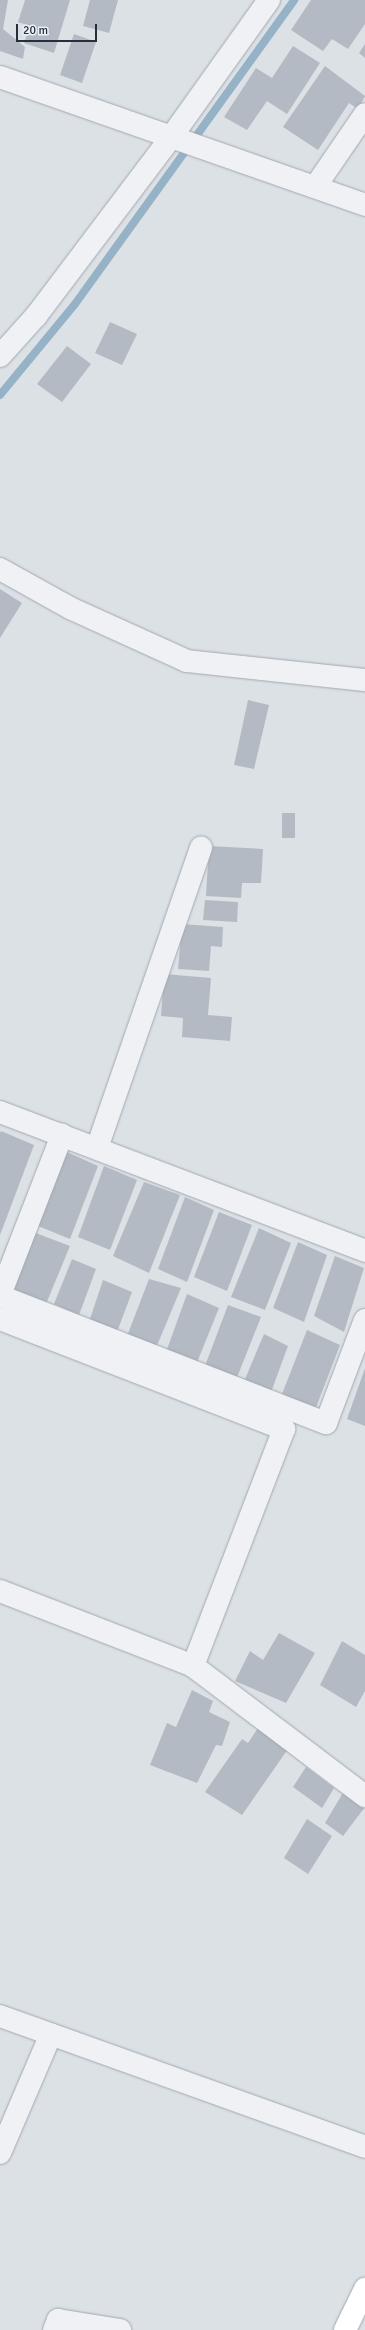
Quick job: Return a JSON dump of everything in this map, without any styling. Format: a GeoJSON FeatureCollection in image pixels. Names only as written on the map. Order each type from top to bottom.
{"type":"FeatureCollection","features":[{"type":"Feature","properties":{"kind":"main road"},"geometry":{"type":"LineString","coordinates":[[345,2330],[365,2289]]}},
{"type":"Feature","properties":{"kind":"street"},"geometry":{"type":"LineString","coordinates":[[0,356],[36,316],[172,136],[269,0]]}},
{"type":"Feature","properties":{"kind":"street"},"geometry":{"type":"LineString","coordinates":[[0,77],[172,136],[365,205]]}},
{"type":"Feature","properties":{"kind":"street"},"geometry":{"type":"LineString","coordinates":[[315,187],[365,114]]}},
{"type":"Feature","properties":{"kind":"street"},"geometry":{"type":"LineString","coordinates":[[0,569],[70,608],[187,661],[365,680]]}},
{"type":"Feature","properties":{"kind":"street"},"geometry":{"type":"LineString","coordinates":[[98,1148],[201,847]]}},
{"type":"Feature","properties":{"kind":"street"},"geometry":{"type":"LineString","coordinates":[[0,1112],[98,1148],[365,1251]]}},
{"type":"Feature","properties":{"kind":"street"},"geometry":{"type":"LineString","coordinates":[[62,1135],[0,1295],[326,1423],[365,1320]]}},
{"type":"Feature","properties":{"kind":"street"},"geometry":{"type":"LineString","coordinates":[[0,1319],[284,1430],[193,1666]]}},
{"type":"Feature","properties":{"kind":"street"},"geometry":{"type":"LineString","coordinates":[[0,1591],[193,1666],[365,1796]]}},
{"type":"Feature","properties":{"kind":"street"},"geometry":{"type":"LineString","coordinates":[[0,2016],[365,2147]]}},
{"type":"Feature","properties":{"kind":"street"},"geometry":{"type":"LineString","coordinates":[[0,2153],[51,2034]]}},
{"type":"Feature","properties":{"kind":"street"},"geometry":{"type":"LineString","coordinates":[[54,2330],[58,2320],[120,2330]]}},
{"type":"Feature","properties":{"kind":"building"},"geometry":{"type":"Polygon","coordinates":[[[0,0],[8,0],[3,29],[25,47],[23,59],[0,51],[0,0]]]}},
{"type":"Feature","properties":{"kind":"building"},"geometry":{"type":"Polygon","coordinates":[[[25,0],[70,0],[54,53],[24,43],[30,26],[18,22],[25,0]]]}},
{"type":"Feature","properties":{"kind":"building"},"geometry":{"type":"Polygon","coordinates":[[[90,0],[118,0],[109,33],[83,26],[90,0]]]}},
{"type":"Feature","properties":{"kind":"building"},"geometry":{"type":"Polygon","coordinates":[[[311,0],[365,0],[365,24],[348,49],[332,39],[323,51],[291,30],[311,0]]]}},
{"type":"Feature","properties":{"kind":"building"},"geometry":{"type":"Polygon","coordinates":[[[74,34],[96,42],[82,83],[60,75],[74,34]]]}},
{"type":"Feature","properties":{"kind":"building"},"geometry":{"type":"Polygon","coordinates":[[[365,44],[365,58],[359,53],[365,44]]]}},
{"type":"Feature","properties":{"kind":"building"},"geometry":{"type":"Polygon","coordinates":[[[293,46],[320,63],[287,114],[267,101],[247,130],[224,117],[256,68],[272,78],[293,46]]]}},
{"type":"Feature","properties":{"kind":"building"},"geometry":{"type":"Polygon","coordinates":[[[325,66],[365,96],[358,109],[349,103],[318,150],[283,127],[325,66]]]}},
{"type":"Feature","properties":{"kind":"building"},"geometry":{"type":"Polygon","coordinates":[[[110,322],[137,334],[122,365],[95,353],[110,322]]]}},
{"type":"Feature","properties":{"kind":"building"},"geometry":{"type":"Polygon","coordinates":[[[67,346],[91,364],[62,402],[37,384],[67,346]]]}},
{"type":"Feature","properties":{"kind":"building"},"geometry":{"type":"Polygon","coordinates":[[[0,589],[22,603],[0,638],[0,589]]]}},
{"type":"Feature","properties":{"kind":"building"},"geometry":{"type":"Polygon","coordinates":[[[248,700],[269,705],[254,769],[234,765],[248,700]]]}},
{"type":"Feature","properties":{"kind":"building"},"geometry":{"type":"Polygon","coordinates":[[[282,813],[295,813],[295,838],[282,838],[282,813]]]}},
{"type":"Feature","properties":{"kind":"building"},"geometry":{"type":"Polygon","coordinates":[[[209,846],[263,849],[261,883],[242,883],[241,898],[206,896],[209,846]]]}},
{"type":"Feature","properties":{"kind":"building"},"geometry":{"type":"Polygon","coordinates":[[[205,900],[238,902],[237,922],[203,920],[205,900]]]}},
{"type":"Feature","properties":{"kind":"building"},"geometry":{"type":"Polygon","coordinates":[[[182,924],[223,927],[222,947],[211,946],[209,971],[178,969],[182,924]]]}},
{"type":"Feature","properties":{"kind":"building"},"geometry":{"type":"Polygon","coordinates":[[[164,974],[211,978],[208,1015],[232,1017],[230,1041],[182,1037],[183,1018],[161,1016],[164,974]]]}},
{"type":"Feature","properties":{"kind":"building"},"geometry":{"type":"Polygon","coordinates":[[[1,1131],[34,1145],[0,1235],[0,1133],[1,1131]]]}},
{"type":"Feature","properties":{"kind":"building"},"geometry":{"type":"Polygon","coordinates":[[[67,1152],[98,1166],[70,1239],[38,1226],[67,1152]]]}},
{"type":"Feature","properties":{"kind":"building"},"geometry":{"type":"Polygon","coordinates":[[[104,1166],[137,1180],[110,1250],[78,1237],[104,1166]]]}},
{"type":"Feature","properties":{"kind":"building"},"geometry":{"type":"Polygon","coordinates":[[[144,1182],[180,1195],[149,1273],[113,1256],[144,1182]]]}},
{"type":"Feature","properties":{"kind":"building"},"geometry":{"type":"Polygon","coordinates":[[[185,1197],[214,1210],[187,1282],[158,1269],[185,1197]]]}},
{"type":"Feature","properties":{"kind":"building"},"geometry":{"type":"Polygon","coordinates":[[[219,1212],[252,1225],[227,1291],[194,1277],[219,1212]]]}},
{"type":"Feature","properties":{"kind":"building"},"geometry":{"type":"Polygon","coordinates":[[[259,1228],[291,1243],[265,1310],[231,1297],[259,1228]]]}},
{"type":"Feature","properties":{"kind":"building"},"geometry":{"type":"Polygon","coordinates":[[[33,1232],[70,1246],[46,1304],[12,1289],[33,1232]]]}},
{"type":"Feature","properties":{"kind":"building"},"geometry":{"type":"Polygon","coordinates":[[[298,1242],[327,1255],[304,1322],[273,1308],[298,1242]]]}},
{"type":"Feature","properties":{"kind":"building"},"geometry":{"type":"Polygon","coordinates":[[[335,1256],[364,1268],[344,1332],[314,1316],[335,1256]]]}},
{"type":"Feature","properties":{"kind":"building"},"geometry":{"type":"Polygon","coordinates":[[[72,1259],[96,1269],[79,1315],[54,1304],[72,1259]]]}},
{"type":"Feature","properties":{"kind":"building"},"geometry":{"type":"Polygon","coordinates":[[[149,1279],[181,1288],[156,1348],[127,1336],[149,1279]]]}},
{"type":"Feature","properties":{"kind":"building"},"geometry":{"type":"Polygon","coordinates":[[[103,1280],[132,1292],[117,1332],[90,1319],[103,1280]]]}},
{"type":"Feature","properties":{"kind":"building"},"geometry":{"type":"Polygon","coordinates":[[[187,1294],[219,1308],[196,1365],[166,1352],[187,1294]]]}},
{"type":"Feature","properties":{"kind":"building"},"geometry":{"type":"Polygon","coordinates":[[[228,1305],[261,1317],[236,1380],[205,1366],[228,1305]]]}},
{"type":"Feature","properties":{"kind":"building"},"geometry":{"type":"Polygon","coordinates":[[[307,1330],[340,1345],[315,1410],[282,1394],[307,1330]]]}},
{"type":"Feature","properties":{"kind":"building"},"geometry":{"type":"Polygon","coordinates":[[[264,1334],[288,1346],[270,1395],[243,1384],[264,1334]]]}},
{"type":"Feature","properties":{"kind":"building"},"geometry":{"type":"Polygon","coordinates":[[[365,1368],[365,1426],[347,1419],[365,1368]]]}},
{"type":"Feature","properties":{"kind":"building"},"geometry":{"type":"Polygon","coordinates":[[[279,1633],[315,1653],[286,1703],[235,1681],[250,1651],[263,1660],[279,1633]]]}},
{"type":"Feature","properties":{"kind":"building"},"geometry":{"type":"Polygon","coordinates":[[[342,1641],[365,1655],[365,1691],[356,1707],[320,1685],[342,1641]]]}},
{"type":"Feature","properties":{"kind":"building"},"geometry":{"type":"Polygon","coordinates":[[[192,1690],[213,1701],[209,1712],[230,1722],[222,1746],[216,1745],[197,1783],[150,1765],[167,1723],[176,1727],[192,1690]]]}},
{"type":"Feature","properties":{"kind":"building"},"geometry":{"type":"Polygon","coordinates":[[[260,1725],[288,1749],[242,1815],[205,1792],[242,1739],[248,1743],[260,1725]]]}},
{"type":"Feature","properties":{"kind":"building"},"geometry":{"type":"Polygon","coordinates":[[[306,1767],[334,1788],[322,1808],[293,1787],[306,1767]]]}},
{"type":"Feature","properties":{"kind":"building"},"geometry":{"type":"Polygon","coordinates":[[[344,1791],[365,1807],[343,1836],[325,1823],[344,1791]]]}},
{"type":"Feature","properties":{"kind":"building"},"geometry":{"type":"Polygon","coordinates":[[[307,1819],[332,1836],[308,1874],[284,1858],[307,1819]]]}},
{"type":"Feature","properties":{"kind":"waterway"},"geometry":{"type":"LineString","coordinates":[[0,395],[75,304],[294,0]]}}]}
